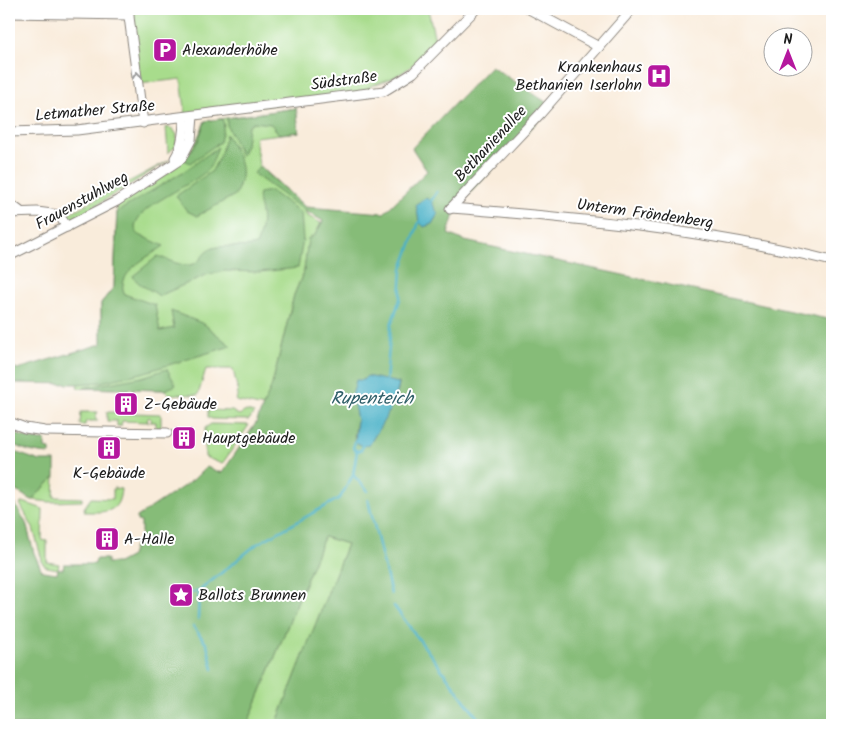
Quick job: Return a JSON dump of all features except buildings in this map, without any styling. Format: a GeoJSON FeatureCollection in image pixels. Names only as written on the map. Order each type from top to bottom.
{"type":"FeatureCollection","features":[{"type":"Feature","properties":{"kind":"street","name":"Südstraße"},"geometry":{"type":"LineString","coordinates":[[189,116],[384,91],[413,73],[476,9]]}},
{"type":"Feature","properties":{"kind":"street"},"geometry":{"type":"LineString","coordinates":[[529,9],[599,47]]}},
{"type":"Feature","properties":{"kind":"street","name":"Bethanienallee"},"geometry":{"type":"LineString","coordinates":[[451,209],[540,114],[632,9]]}},
{"type":"Feature","properties":{"kind":"street"},"geometry":{"type":"LineString","coordinates":[[9,13],[51,11],[129,12],[143,123]]}},
{"type":"Feature","properties":{"kind":"street","name":"Letmather Straße"},"geometry":{"type":"LineString","coordinates":[[9,132],[70,131],[189,116]]}},
{"type":"Feature","properties":{"kind":"street","name":"Frauenstuhlweg"},"geometry":{"type":"LineString","coordinates":[[9,256],[116,201],[181,158],[191,140],[189,116]]}},
{"type":"Feature","properties":{"kind":"street"},"geometry":{"type":"LineString","coordinates":[[9,203],[21,212]]}},
{"type":"Feature","properties":{"kind":"street","name":"Unterm Fröndenberg"},"geometry":{"type":"LineString","coordinates":[[451,209],[636,226],[779,249],[832,261]]}},
{"type":"Feature","properties":{"kind":"street"},"geometry":{"type":"LineString","coordinates":[[9,213],[59,215],[67,227]]}},
{"type":"Feature","properties":{"kind":"street"},"geometry":{"type":"LineString","coordinates":[[9,422],[25,428],[45,431],[167,433]]}},
{"type":"Feature","properties":{"kind":"green space"},"geometry":{"type":"Polygon","coordinates":[[[130,9],[428,9],[435,40],[414,64],[400,74],[370,86],[369,93],[186,116],[181,79],[139,84],[130,9]]]}},
{"type":"Feature","properties":{"kind":"green space"},"geometry":{"type":"Polygon","coordinates":[[[491,66],[552,106],[456,208],[448,234],[465,241],[832,320],[832,725],[276,725],[347,544],[324,537],[247,725],[9,725],[9,494],[26,523],[34,553],[42,571],[57,573],[58,569],[63,569],[64,564],[95,564],[96,559],[107,559],[107,563],[118,563],[131,556],[135,543],[141,543],[141,522],[137,521],[137,517],[193,480],[206,467],[222,473],[256,423],[272,385],[294,295],[304,271],[308,239],[315,235],[323,221],[305,211],[254,174],[259,166],[305,207],[384,213],[427,171],[412,148],[491,66]],[[379,380],[357,420],[354,438],[370,444],[398,391],[399,383],[379,380]]]}},
{"type":"Feature","properties":{"kind":"green space"},"geometry":{"type":"Polygon","coordinates":[[[296,108],[299,132],[255,137],[259,165],[305,207],[306,215],[321,223],[315,235],[308,240],[304,271],[294,295],[272,385],[264,407],[236,401],[238,392],[233,369],[206,369],[198,395],[169,394],[165,390],[77,388],[78,383],[102,382],[101,303],[114,287],[117,205],[170,172],[189,151],[205,121],[296,108]]]}},
{"type":"Feature","properties":{"kind":"green space"},"geometry":{"type":"Polygon","coordinates":[[[296,108],[299,132],[279,134],[271,124],[253,122],[248,126],[246,145],[241,156],[227,125],[227,118],[296,108]]]}},
{"type":"Feature","properties":{"kind":"green space"},"geometry":{"type":"Polygon","coordinates":[[[222,119],[224,124],[220,142],[190,163],[185,160],[198,141],[205,121],[222,119]]]}},
{"type":"Feature","properties":{"kind":"green space"},"geometry":{"type":"Polygon","coordinates":[[[166,127],[173,129],[177,135],[176,146],[168,153],[166,127]]]}},
{"type":"Feature","properties":{"kind":"green space"},"geometry":{"type":"Polygon","coordinates":[[[226,134],[235,149],[240,163],[241,178],[239,186],[235,195],[197,216],[187,211],[176,196],[212,171],[221,153],[226,134]]]}},
{"type":"Feature","properties":{"kind":"green space"},"geometry":{"type":"Polygon","coordinates":[[[218,147],[209,168],[202,175],[163,198],[141,216],[136,225],[137,234],[164,246],[135,266],[129,272],[123,286],[124,294],[155,305],[160,331],[174,328],[171,311],[204,324],[231,346],[142,373],[102,382],[77,384],[9,383],[9,366],[18,369],[101,344],[101,303],[114,287],[117,212],[186,170],[218,147]]]}},
{"type":"Feature","properties":{"kind":"green space"},"geometry":{"type":"Polygon","coordinates":[[[170,160],[72,220],[67,218],[68,214],[170,160]]]}},
{"type":"Feature","properties":{"kind":"green space"},"geometry":{"type":"Polygon","coordinates":[[[271,191],[301,213],[303,240],[298,268],[260,272],[225,271],[206,275],[159,296],[141,285],[133,276],[158,256],[177,263],[192,265],[213,248],[256,245],[262,221],[258,201],[259,193],[271,191]]]}},
{"type":"Feature","properties":{"kind":"green space"},"geometry":{"type":"Polygon","coordinates":[[[167,369],[176,385],[165,390],[82,388],[142,377],[167,369]]]}},
{"type":"Feature","properties":{"kind":"green space"},"geometry":{"type":"Polygon","coordinates":[[[208,410],[232,411],[239,415],[246,411],[254,413],[249,420],[212,419],[208,417],[208,410]]]}},
{"type":"Feature","properties":{"kind":"green space"},"geometry":{"type":"Polygon","coordinates":[[[81,412],[98,412],[95,417],[98,421],[86,421],[85,425],[80,425],[81,412]]]}},
{"type":"Feature","properties":{"kind":"green space"},"geometry":{"type":"Polygon","coordinates":[[[107,412],[161,414],[161,427],[156,429],[156,422],[150,422],[152,420],[149,417],[147,420],[149,422],[122,421],[121,426],[117,426],[117,421],[107,421],[107,412]]]}},
{"type":"Feature","properties":{"kind":"green space"},"geometry":{"type":"Polygon","coordinates":[[[211,424],[249,425],[222,464],[205,457],[205,428],[211,424]]]}},
{"type":"Feature","properties":{"kind":"green space"},"geometry":{"type":"Polygon","coordinates":[[[9,432],[33,440],[45,440],[45,448],[50,449],[50,454],[28,451],[14,445],[9,442],[9,432]]]}},
{"type":"Feature","properties":{"kind":"green space"},"geometry":{"type":"Polygon","coordinates":[[[9,450],[40,461],[55,461],[55,476],[32,500],[9,487],[9,450]]]}},
{"type":"Feature","properties":{"kind":"green space"},"geometry":{"type":"Polygon","coordinates":[[[55,476],[54,497],[82,498],[82,501],[50,502],[32,500],[55,476]]]}},
{"type":"Feature","properties":{"kind":"green space"},"geometry":{"type":"Polygon","coordinates":[[[113,488],[121,489],[120,497],[114,507],[105,511],[85,512],[84,508],[91,498],[113,499],[113,488]]]}},
{"type":"Feature","properties":{"kind":"green space"},"geometry":{"type":"Polygon","coordinates":[[[23,502],[43,509],[42,540],[47,541],[47,562],[59,564],[58,569],[47,567],[43,564],[33,528],[20,504],[23,502]]]}},
{"type":"Feature","properties":{"kind":"green space"},"geometry":{"type":"Polygon","coordinates":[[[324,537],[347,544],[276,725],[247,725],[324,537]]]}},
{"type":"Feature","properties":{"kind":"water"},"geometry":{"type":"Polygon","coordinates":[[[426,198],[431,201],[438,214],[432,224],[424,227],[419,222],[416,204],[426,198]]]}},
{"type":"Feature","properties":{"kind":"water","name":"Rupenteich"},"geometry":{"type":"Polygon","coordinates":[[[367,376],[399,383],[392,406],[383,422],[370,444],[363,446],[355,442],[357,420],[352,396],[356,380],[363,380],[367,376]]]}},
{"type":"Feature","properties":{"kind":"waterway"},"geometry":{"type":"LineString","coordinates":[[431,201],[437,192]]}},
{"type":"Feature","properties":{"kind":"waterway"},"geometry":{"type":"LineString","coordinates":[[386,381],[391,325],[400,299],[402,269],[419,222]]}},
{"type":"Feature","properties":{"kind":"waterway"},"geometry":{"type":"LineString","coordinates":[[355,442],[353,448],[357,451]]}},
{"type":"Feature","properties":{"kind":"waterway"},"geometry":{"type":"LineString","coordinates":[[181,595],[199,591],[257,544],[340,498],[353,475],[357,451],[361,450],[363,446]]}},
{"type":"Feature","properties":{"kind":"waterway"},"geometry":{"type":"LineString","coordinates":[[353,475],[368,491]]}},
{"type":"Feature","properties":{"kind":"waterway"},"geometry":{"type":"LineString","coordinates":[[368,500],[391,594]]}},
{"type":"Feature","properties":{"kind":"waterway"},"geometry":{"type":"LineString","coordinates":[[198,619],[199,591]]}},
{"type":"Feature","properties":{"kind":"waterway"},"geometry":{"type":"LineString","coordinates":[[394,606],[483,725]]}},
{"type":"Feature","properties":{"kind":"waterway"},"geometry":{"type":"LineString","coordinates":[[193,626],[207,645],[213,669]]}},
{"type":"Feature","properties":{"kind":"place","name":"Alexanderhöhe"},"geometry":{"type":"Point","coordinates":[165,50]}},
{"type":"Feature","properties":{"kind":"place","name":"Krankenhaus Bethanien Iserlohn"},"geometry":{"type":"Point","coordinates":[659,76]}},
{"type":"Feature","properties":{"kind":"place","name":"Z-Gebäude"},"geometry":{"type":"Point","coordinates":[126,404]}},
{"type":"Feature","properties":{"kind":"place","name":"Hauptgebäude"},"geometry":{"type":"Point","coordinates":[184,438]}},
{"type":"Feature","properties":{"kind":"place","name":"K-Gebäude"},"geometry":{"type":"Point","coordinates":[109,448]}},
{"type":"Feature","properties":{"kind":"place","name":"A-Halle"},"geometry":{"type":"Point","coordinates":[107,539]}},
{"type":"Feature","properties":{"kind":"place","name":"Ballots Brunnen"},"geometry":{"type":"Point","coordinates":[181,595]}}]}
